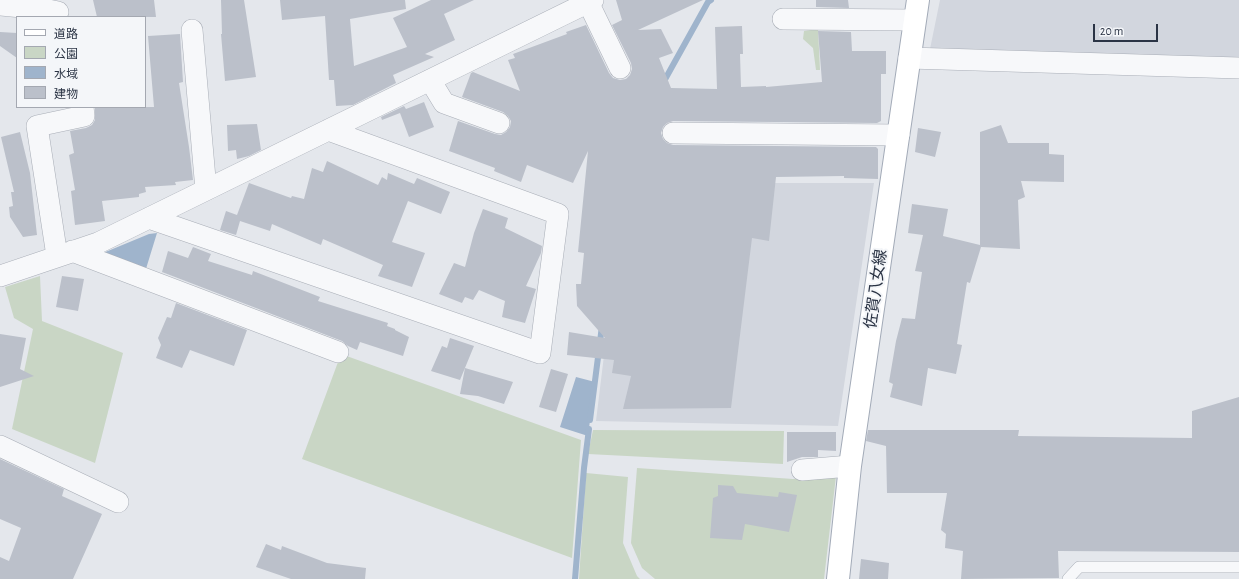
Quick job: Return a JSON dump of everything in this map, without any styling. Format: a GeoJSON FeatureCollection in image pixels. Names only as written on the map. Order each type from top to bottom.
{"type":"FeatureCollection","features":[{"type":"Feature","properties":{"kind":"main road","name":"佐賀八女線"},"geometry":{"type":"LineString","coordinates":[[838,579],[850,466],[916,10]]}},
{"type":"Feature","properties":{"kind":"street"},"geometry":{"type":"LineString","coordinates":[[0,276],[98,243],[590,1],[620,68]]}},
{"type":"Feature","properties":{"kind":"street"},"geometry":{"type":"LineString","coordinates":[[0,5],[48,7]]}},
{"type":"Feature","properties":{"kind":"street"},"geometry":{"type":"LineString","coordinates":[[783,19],[916,10]]}},
{"type":"Feature","properties":{"kind":"street"},"geometry":{"type":"LineString","coordinates":[[192,30],[206,190]]}},
{"type":"Feature","properties":{"kind":"street"},"geometry":{"type":"LineString","coordinates":[[909,58],[1239,68]]}},
{"type":"Feature","properties":{"kind":"street"},"geometry":{"type":"LineString","coordinates":[[430,80],[444,103],[499,123]]}},
{"type":"Feature","properties":{"kind":"street"},"geometry":{"type":"LineString","coordinates":[[65,254],[37,126],[84,116],[83,108]]}},
{"type":"Feature","properties":{"kind":"street"},"geometry":{"type":"LineString","coordinates":[[149,218],[540,353],[558,214],[328,130]]}},
{"type":"Feature","properties":{"kind":"street"},"geometry":{"type":"LineString","coordinates":[[673,133],[899,135]]}},
{"type":"Feature","properties":{"kind":"street"},"geometry":{"type":"LineString","coordinates":[[65,254],[338,352]]}},
{"type":"Feature","properties":{"kind":"street"},"geometry":{"type":"LineString","coordinates":[[0,446],[118,502]]}},
{"type":"Feature","properties":{"kind":"street"},"geometry":{"type":"LineString","coordinates":[[802,470],[850,466]]}},
{"type":"Feature","properties":{"kind":"lane"},"geometry":{"type":"LineString","coordinates":[[1068,579],[1079,567],[1239,567]]}},
{"type":"Feature","properties":{"kind":"shaded area"},"geometry":{"type":"Polygon","coordinates":[[[940,0],[1239,0],[1239,58],[930,49],[940,0]]]}},
{"type":"Feature","properties":{"kind":"shaded area"},"geometry":{"type":"Polygon","coordinates":[[[626,175],[726,183],[874,183],[838,426],[596,421],[626,175]]]}},
{"type":"Feature","properties":{"kind":"green space"},"geometry":{"type":"Polygon","coordinates":[[[818,29],[820,70],[816,70],[813,48],[803,39],[804,31],[818,29]]]}},
{"type":"Feature","properties":{"kind":"green space"},"geometry":{"type":"Polygon","coordinates":[[[40,276],[42,321],[123,353],[95,463],[12,429],[33,329],[14,318],[5,287],[40,276]]]}},
{"type":"Feature","properties":{"kind":"green space"},"geometry":{"type":"Polygon","coordinates":[[[341,354],[581,440],[572,558],[302,459],[341,354]]]}},
{"type":"Feature","properties":{"kind":"green space"},"geometry":{"type":"Polygon","coordinates":[[[593,430],[784,431],[783,464],[588,454],[593,430]]]}},
{"type":"Feature","properties":{"kind":"green space"},"geometry":{"type":"Polygon","coordinates":[[[637,468],[793,479],[836,476],[824,579],[655,579],[642,568],[631,543],[637,468]]]}},
{"type":"Feature","properties":{"kind":"green space"},"geometry":{"type":"Polygon","coordinates":[[[586,473],[628,477],[623,543],[637,576],[640,579],[579,579],[586,473]]]}},
{"type":"Feature","properties":{"kind":"water"},"geometry":{"type":"Polygon","coordinates":[[[157,233],[145,272],[103,253],[149,234],[157,233]]]}},
{"type":"Feature","properties":{"kind":"water"},"geometry":{"type":"Polygon","coordinates":[[[576,377],[595,382],[588,436],[560,427],[576,377]]]}},
{"type":"Feature","properties":{"kind":"building"},"geometry":{"type":"Polygon","coordinates":[[[93,0],[154,0],[156,17],[97,16],[93,0]]]}},
{"type":"Feature","properties":{"kind":"building"},"geometry":{"type":"Polygon","coordinates":[[[221,0],[244,0],[256,77],[225,81],[221,34],[221,0]]]}},
{"type":"Feature","properties":{"kind":"building"},"geometry":{"type":"Polygon","coordinates":[[[280,0],[405,0],[406,9],[350,19],[354,66],[407,47],[393,18],[431,0],[474,0],[444,14],[455,40],[425,54],[434,57],[393,75],[396,83],[353,105],[336,106],[334,80],[329,80],[325,16],[282,20],[280,0]]]}},
{"type":"Feature","properties":{"kind":"building"},"geometry":{"type":"Polygon","coordinates":[[[616,0],[703,0],[638,30],[661,29],[673,53],[659,58],[671,88],[717,89],[715,27],[742,26],[743,54],[740,54],[741,87],[766,87],[822,82],[818,31],[851,32],[852,51],[886,51],[886,74],[881,74],[881,121],[877,123],[673,121],[667,123],[663,127],[661,133],[663,139],[667,143],[673,145],[876,147],[878,149],[878,179],[844,178],[844,176],[776,177],[769,241],[752,238],[731,408],[623,409],[631,376],[612,373],[614,360],[567,355],[569,332],[605,338],[577,306],[576,284],[581,284],[584,253],[578,252],[588,151],[573,183],[527,165],[521,182],[494,171],[495,168],[449,151],[458,121],[501,135],[510,127],[511,121],[503,112],[462,97],[471,73],[473,72],[520,91],[508,60],[515,58],[513,54],[567,34],[566,32],[586,25],[609,73],[613,78],[620,80],[626,79],[630,75],[632,69],[631,63],[612,25],[622,20],[616,0]]]}},
{"type":"Feature","properties":{"kind":"building"},"geometry":{"type":"Polygon","coordinates":[[[816,0],[848,0],[849,8],[816,7],[816,0]]]}},
{"type":"Feature","properties":{"kind":"building"},"geometry":{"type":"Polygon","coordinates":[[[0,32],[16,33],[16,57],[0,46],[0,32]]]}},
{"type":"Feature","properties":{"kind":"building"},"geometry":{"type":"Polygon","coordinates":[[[180,34],[183,82],[179,83],[193,180],[175,182],[176,185],[145,187],[146,192],[139,194],[139,197],[102,201],[105,221],[75,225],[71,191],[75,190],[69,155],[74,153],[70,131],[86,128],[92,125],[95,120],[95,108],[154,107],[148,36],[180,34]]]}},
{"type":"Feature","properties":{"kind":"building"},"geometry":{"type":"Polygon","coordinates":[[[424,102],[434,127],[409,137],[400,113],[382,120],[381,117],[404,106],[406,109],[424,102]]]}},
{"type":"Feature","properties":{"kind":"building"},"geometry":{"type":"Polygon","coordinates":[[[257,124],[261,150],[249,156],[237,159],[236,150],[228,151],[227,125],[257,124]]]}},
{"type":"Feature","properties":{"kind":"building"},"geometry":{"type":"Polygon","coordinates":[[[1001,125],[1008,143],[1049,143],[1049,154],[1064,155],[1064,182],[1021,181],[1025,197],[1018,200],[1020,249],[981,247],[970,283],[967,282],[957,344],[962,345],[956,374],[928,368],[922,406],[890,397],[893,384],[889,382],[896,341],[902,318],[915,319],[922,272],[915,271],[923,235],[908,233],[912,204],[948,209],[943,236],[980,245],[980,132],[1001,125]]]}},
{"type":"Feature","properties":{"kind":"building"},"geometry":{"type":"Polygon","coordinates":[[[918,128],[941,132],[935,157],[915,152],[918,128]]]}},
{"type":"Feature","properties":{"kind":"building"},"geometry":{"type":"Polygon","coordinates":[[[20,132],[30,173],[37,235],[23,237],[10,217],[9,207],[13,206],[11,192],[14,192],[1,137],[20,132]]]}},
{"type":"Feature","properties":{"kind":"building"},"geometry":{"type":"Polygon","coordinates":[[[327,161],[378,185],[382,177],[387,180],[388,173],[414,184],[417,178],[450,192],[441,214],[408,201],[392,242],[425,253],[412,287],[378,276],[383,265],[323,239],[321,245],[272,224],[270,231],[240,221],[236,235],[220,230],[226,211],[237,215],[249,183],[291,198],[292,196],[304,199],[312,168],[323,172],[327,161]]]}},
{"type":"Feature","properties":{"kind":"building"},"geometry":{"type":"Polygon","coordinates":[[[483,209],[508,218],[505,228],[542,246],[541,253],[526,286],[536,289],[525,323],[502,317],[505,301],[479,290],[473,300],[465,297],[462,303],[439,294],[454,263],[465,267],[474,233],[483,209]]]}},
{"type":"Feature","properties":{"kind":"building"},"geometry":{"type":"Polygon","coordinates":[[[193,247],[211,254],[208,261],[252,275],[253,271],[320,297],[318,301],[388,323],[387,326],[409,337],[403,356],[360,342],[357,350],[348,346],[342,341],[162,272],[168,251],[188,258],[193,247]]]}},
{"type":"Feature","properties":{"kind":"building"},"geometry":{"type":"Polygon","coordinates":[[[62,276],[84,279],[78,311],[56,307],[62,276]]]}},
{"type":"Feature","properties":{"kind":"building"},"geometry":{"type":"Polygon","coordinates":[[[176,303],[247,330],[234,366],[190,350],[182,368],[156,358],[161,345],[158,338],[167,317],[171,318],[176,303]]]}},
{"type":"Feature","properties":{"kind":"building"},"geometry":{"type":"Polygon","coordinates":[[[0,334],[26,338],[20,369],[34,376],[0,387],[0,334]]]}},
{"type":"Feature","properties":{"kind":"building"},"geometry":{"type":"Polygon","coordinates":[[[450,338],[474,346],[460,380],[431,371],[442,346],[447,348],[450,338]]]}},
{"type":"Feature","properties":{"kind":"building"},"geometry":{"type":"Polygon","coordinates":[[[465,368],[513,382],[504,404],[478,396],[460,394],[465,368]]]}},
{"type":"Feature","properties":{"kind":"building"},"geometry":{"type":"Polygon","coordinates":[[[551,369],[568,374],[556,412],[539,407],[551,369]]]}},
{"type":"Feature","properties":{"kind":"building"},"geometry":{"type":"Polygon","coordinates":[[[1239,397],[1239,552],[1058,551],[1059,578],[961,579],[963,551],[945,548],[946,534],[941,530],[947,493],[887,493],[886,446],[866,441],[868,430],[1019,430],[1018,436],[1192,438],[1192,411],[1239,397]]]}},
{"type":"Feature","properties":{"kind":"building"},"geometry":{"type":"Polygon","coordinates":[[[787,432],[836,432],[836,451],[818,450],[818,457],[802,457],[787,462],[787,432]]]}},
{"type":"Feature","properties":{"kind":"building"},"geometry":{"type":"Polygon","coordinates":[[[0,459],[64,489],[62,496],[102,514],[73,579],[0,579],[0,557],[9,561],[21,528],[0,519],[0,459]]]}},
{"type":"Feature","properties":{"kind":"building"},"geometry":{"type":"Polygon","coordinates":[[[718,485],[733,486],[737,493],[778,497],[779,492],[797,495],[789,532],[745,524],[742,540],[710,538],[713,498],[718,496],[718,485]]]}},
{"type":"Feature","properties":{"kind":"building"},"geometry":{"type":"Polygon","coordinates":[[[266,544],[281,550],[282,546],[327,563],[366,568],[365,579],[291,579],[256,567],[266,544]]]}},
{"type":"Feature","properties":{"kind":"building"},"geometry":{"type":"Polygon","coordinates":[[[861,559],[889,563],[888,579],[859,579],[861,559]]]}},
{"type":"Feature","properties":{"kind":"waterway"},"geometry":{"type":"LineString","coordinates":[[663,83],[708,2],[711,0]]}},
{"type":"Feature","properties":{"kind":"waterway"},"geometry":{"type":"LineString","coordinates":[[590,420],[602,326]]}},
{"type":"Feature","properties":{"kind":"waterway"},"geometry":{"type":"LineString","coordinates":[[575,579],[584,468],[589,429]]}}]}
